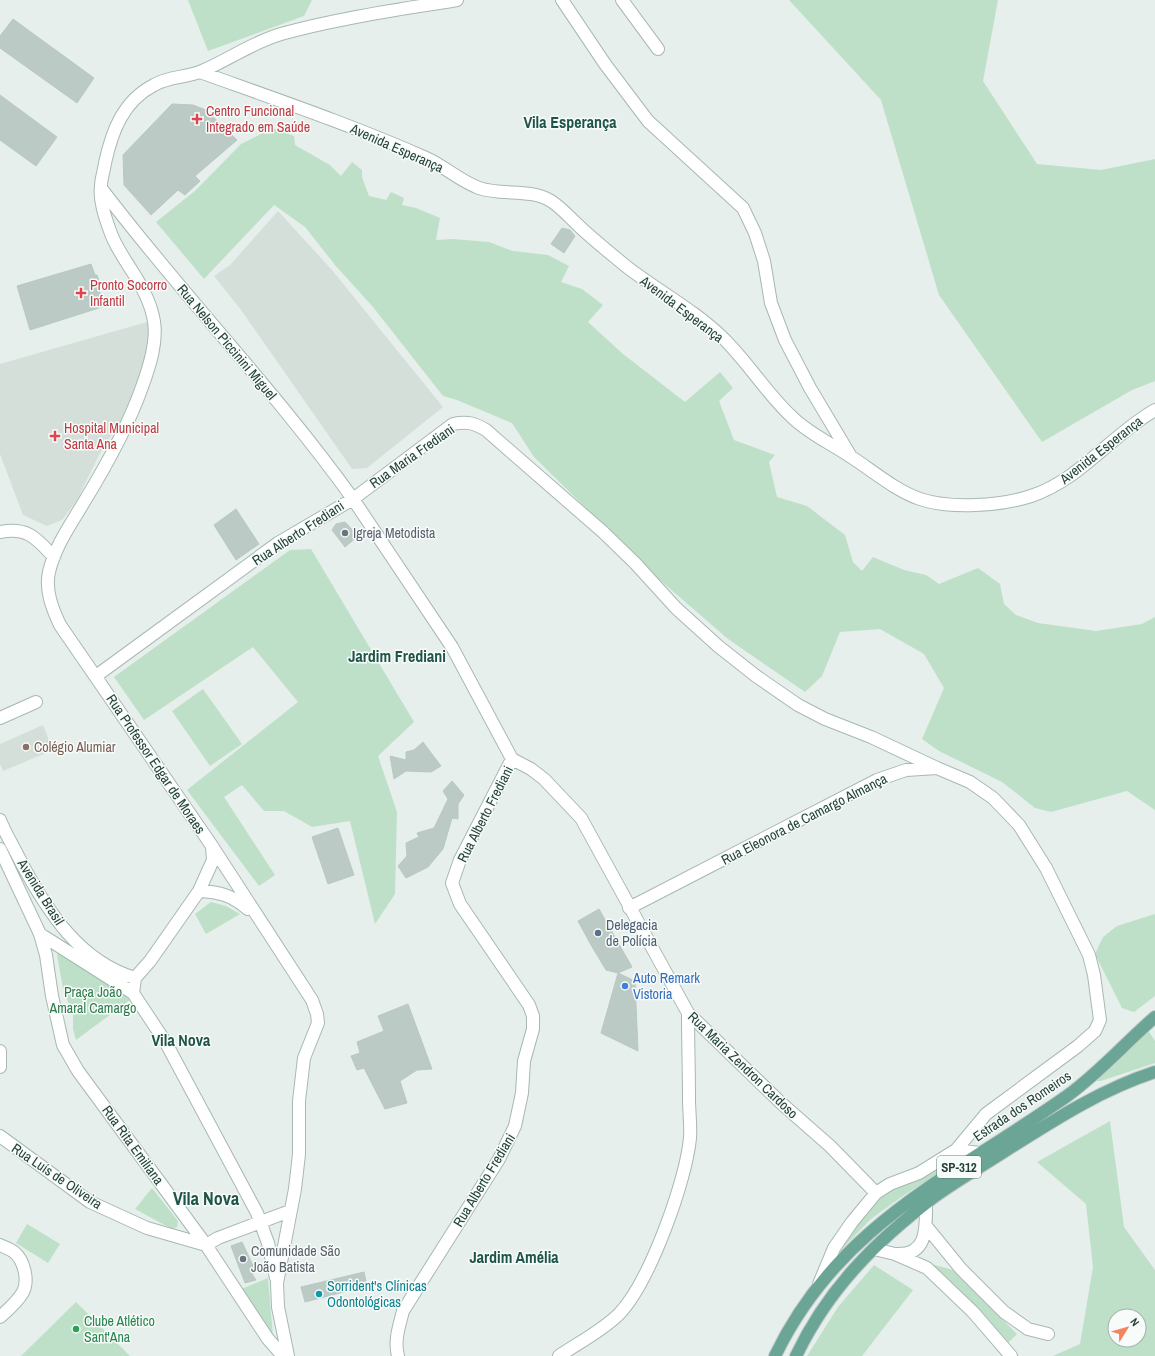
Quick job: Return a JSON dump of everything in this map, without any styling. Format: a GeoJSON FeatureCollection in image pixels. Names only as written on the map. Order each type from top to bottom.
{"type":"FeatureCollection","features":[{"type":"Feature","properties":{"kind":"main road","name":"Estrada dos Romeiros"},"geometry":{"type":"LineString","coordinates":[[775,1356],[784,1338],[819,1284],[855,1245],[882,1221],[979,1153],[1085,1083],[1155,1017]]}},
{"type":"Feature","properties":{"kind":"main road","name":"Estrada dos Romeiros"},"geometry":{"type":"LineString","coordinates":[[796,1356],[816,1318],[846,1277],[874,1249],[926,1204],[1072,1109],[1102,1093],[1155,1072]]}},
{"type":"Feature","properties":{"kind":"street"},"geometry":{"type":"LineString","coordinates":[[100,187],[113,130],[129,104],[143,90],[156,83],[170,78],[200,72],[279,34],[397,10],[457,0]]}},
{"type":"Feature","properties":{"kind":"street"},"geometry":{"type":"LineString","coordinates":[[562,0],[605,64],[648,120],[743,208],[755,233],[764,261],[772,303],[785,340],[810,388],[851,456]]}},
{"type":"Feature","properties":{"kind":"street"},"geometry":{"type":"LineString","coordinates":[[622,0],[658,48]]}},
{"type":"Feature","properties":{"kind":"street","name":"Avenida Esperança"},"geometry":{"type":"LineString","coordinates":[[200,72],[342,124],[428,159],[480,188],[492,191],[523,193],[548,199],[562,209],[580,227],[627,267],[722,337],[794,420],[895,486],[919,499],[944,504],[1002,502],[1035,495],[1065,479],[1089,462],[1124,430],[1155,410]]}},
{"type":"Feature","properties":{"kind":"street","name":"Rua Nelson Piccinini Miguel"},"geometry":{"type":"LineString","coordinates":[[100,187],[129,225],[273,395],[353,499]]}},
{"type":"Feature","properties":{"kind":"street","name":"Rua Professor Edgar de Moraes"},"geometry":{"type":"LineString","coordinates":[[100,187],[102,205],[113,239],[141,285],[152,309],[155,344],[149,370],[137,403],[97,480],[59,544],[49,573],[48,588],[52,609],[60,625],[212,846],[312,1000],[318,1014],[316,1031],[304,1058],[298,1123],[299,1154],[295,1189],[277,1283],[278,1307],[288,1356]]}},
{"type":"Feature","properties":{"kind":"street","name":"Rua Maria Frediani"},"geometry":{"type":"LineString","coordinates":[[353,499],[453,424],[466,422],[474,423],[486,430],[603,532],[635,563],[676,608],[718,646],[756,676],[798,705],[937,768]]}},
{"type":"Feature","properties":{"kind":"street","name":"Rua Alberto Frediani"},"geometry":{"type":"LineString","coordinates":[[96,676],[278,544],[353,499],[452,647],[512,759],[460,860],[452,883],[460,904],[529,1005],[532,1016],[533,1029],[524,1061],[522,1093],[516,1126],[499,1159],[404,1311],[396,1334],[398,1356]]}},
{"type":"Feature","properties":{"kind":"street"},"geometry":{"type":"LineString","coordinates":[[0,532],[13,530],[24,531],[34,536],[54,557]]}},
{"type":"Feature","properties":{"kind":"street"},"geometry":{"type":"LineString","coordinates":[[0,718],[36,702]]}},
{"type":"Feature","properties":{"kind":"street","name":"Rua Maria Zendron Cardoso"},"geometry":{"type":"LineString","coordinates":[[512,759],[531,769],[544,779],[581,818],[629,908],[688,1013],[781,1103],[830,1146],[876,1193]]}},
{"type":"Feature","properties":{"kind":"street","name":"Rua Eleonora de Camargo Almança"},"geometry":{"type":"LineString","coordinates":[[629,908],[877,780],[906,770],[937,768],[970,782],[993,798],[1019,825],[1046,868],[1089,955],[1094,975],[1100,1020],[1095,1031],[1078,1046],[986,1114],[956,1150],[919,1173],[890,1184],[876,1193]]}},
{"type":"Feature","properties":{"kind":"street","name":"Avenida Brasil"},"geometry":{"type":"LineString","coordinates":[[1,825],[36,890],[49,910],[67,932],[94,957],[110,969],[135,978]]}},
{"type":"Feature","properties":{"kind":"street"},"geometry":{"type":"LineString","coordinates":[[212,846],[213,860],[199,891],[150,962],[135,978],[133,993],[166,1043],[262,1222],[277,1283]]}},
{"type":"Feature","properties":{"kind":"street","name":"Avenida Brasil"},"geometry":{"type":"LineString","coordinates":[[0,849],[40,934],[133,993]]}},
{"type":"Feature","properties":{"kind":"street"},"geometry":{"type":"LineString","coordinates":[[199,891],[215,891],[235,898],[257,916]]}},
{"type":"Feature","properties":{"kind":"street","name":"Rua Rita Emiliana"},"geometry":{"type":"LineString","coordinates":[[40,934],[46,955],[52,996],[63,1045],[78,1071],[206,1245],[268,1339],[283,1356]]}},
{"type":"Feature","properties":{"kind":"street"},"geometry":{"type":"LineString","coordinates":[[559,1356],[607,1324],[618,1315],[630,1301],[652,1260],[665,1227],[685,1169],[690,1138],[688,1013]]}},
{"type":"Feature","properties":{"kind":"street"},"geometry":{"type":"LineString","coordinates":[[0,1051],[0,1067]]}},
{"type":"Feature","properties":{"kind":"street","name":"Rua Luís de Oliveira"},"geometry":{"type":"LineString","coordinates":[[0,1136],[90,1202],[147,1228],[206,1245]]}},
{"type":"Feature","properties":{"kind":"street"},"geometry":{"type":"LineString","coordinates":[[956,1150],[979,1153]]}},
{"type":"Feature","properties":{"kind":"street"},"geometry":{"type":"LineString","coordinates":[[819,1284],[834,1248],[852,1222],[876,1193]]}},
{"type":"Feature","properties":{"kind":"street"},"geometry":{"type":"LineString","coordinates":[[895,1254],[904,1254],[913,1251],[920,1245],[925,1236],[926,1204]]}},
{"type":"Feature","properties":{"kind":"street"},"geometry":{"type":"LineString","coordinates":[[206,1245],[290,1211]]}},
{"type":"Feature","properties":{"kind":"street"},"geometry":{"type":"LineString","coordinates":[[926,1226],[961,1269],[1004,1312],[1028,1329],[1048,1334]]}},
{"type":"Feature","properties":{"kind":"street"},"geometry":{"type":"LineString","coordinates":[[0,1245],[14,1253],[19,1259],[24,1268],[26,1282],[23,1292],[0,1317]]}},
{"type":"Feature","properties":{"kind":"street"},"geometry":{"type":"LineString","coordinates":[[874,1249],[895,1254],[927,1268],[973,1312],[1011,1356]]}},
{"type":"Feature","properties":{"kind":"shaded area"},"geometry":{"type":"Polygon","coordinates":[[[278,211],[332,270],[443,407],[367,468],[352,469],[241,310],[214,276],[230,265],[278,211]]]}},
{"type":"Feature","properties":{"kind":"shaded area","name":"Hospital Municipal Santa Ana"},"geometry":{"type":"Polygon","coordinates":[[[154,320],[134,400],[100,453],[77,500],[62,520],[47,526],[23,515],[0,454],[0,364],[154,320]]]}},
{"type":"Feature","properties":{"kind":"shaded area","name":"Colégio Alumiar"},"geometry":{"type":"Polygon","coordinates":[[[43,725],[53,750],[3,771],[0,764],[0,744],[43,725]]]}},
{"type":"Feature","properties":{"kind":"green space"},"geometry":{"type":"Polygon","coordinates":[[[188,0],[312,0],[304,16],[208,51],[188,0]]]}},
{"type":"Feature","properties":{"kind":"green space"},"geometry":{"type":"Polygon","coordinates":[[[789,0],[998,0],[983,81],[1037,164],[1101,170],[1155,159],[1155,381],[1132,390],[1042,442],[939,295],[881,100],[789,0]]]}},
{"type":"Feature","properties":{"kind":"green space"},"geometry":{"type":"Polygon","coordinates":[[[273,128],[294,136],[295,145],[330,165],[341,176],[352,162],[362,170],[362,177],[369,196],[386,200],[391,192],[404,198],[402,205],[416,208],[440,218],[436,240],[453,239],[489,242],[513,251],[548,255],[569,266],[561,282],[582,289],[603,305],[588,322],[623,354],[685,402],[720,372],[733,388],[719,401],[734,440],[775,455],[769,462],[777,497],[807,506],[845,535],[853,562],[862,571],[873,557],[904,570],[926,575],[939,584],[978,568],[1000,584],[1004,604],[1016,615],[1038,623],[1096,631],[1142,624],[1155,617],[1155,810],[1127,791],[1051,812],[1035,808],[1002,782],[939,751],[922,739],[944,688],[924,654],[880,629],[840,632],[822,676],[805,692],[728,639],[653,574],[534,457],[512,423],[457,400],[443,396],[373,307],[335,265],[305,227],[274,205],[204,279],[156,222],[196,190],[241,144],[273,128]]]}},
{"type":"Feature","properties":{"kind":"green space"},"geometry":{"type":"Polygon","coordinates":[[[311,549],[414,722],[378,756],[397,812],[395,894],[375,924],[350,821],[312,827],[284,811],[264,811],[242,785],[224,797],[275,875],[259,886],[187,790],[298,702],[253,647],[144,720],[114,677],[290,550],[311,549]]]}},
{"type":"Feature","properties":{"kind":"green space"},"geometry":{"type":"Polygon","coordinates":[[[203,689],[242,744],[210,766],[172,711],[203,689]]]}},
{"type":"Feature","properties":{"kind":"green space"},"geometry":{"type":"Polygon","coordinates":[[[211,902],[226,906],[240,914],[206,934],[195,914],[211,902]]]}},
{"type":"Feature","properties":{"kind":"green space"},"geometry":{"type":"Polygon","coordinates":[[[1155,914],[1155,996],[1134,1012],[1122,1008],[1095,954],[1103,937],[1117,926],[1155,914]]]}},
{"type":"Feature","properties":{"kind":"green space","name":"Praça João Amaral Camargo"},"geometry":{"type":"Polygon","coordinates":[[[60,952],[88,969],[130,1000],[76,1040],[73,1029],[73,1011],[64,994],[57,955],[60,952]]]}},
{"type":"Feature","properties":{"kind":"green space"},"geometry":{"type":"Polygon","coordinates":[[[1148,1030],[1155,1041],[1155,1063],[1101,1081],[1096,1081],[1148,1030]]]}},
{"type":"Feature","properties":{"kind":"green space"},"geometry":{"type":"Polygon","coordinates":[[[1110,1121],[1124,1227],[1155,1270],[1155,1356],[1053,1356],[1080,1344],[1093,1267],[1086,1204],[1037,1162],[1110,1121]]]}},
{"type":"Feature","properties":{"kind":"green space"},"geometry":{"type":"Polygon","coordinates":[[[944,1169],[871,1219],[834,1257],[849,1229],[885,1193],[932,1171],[944,1169]]]}},
{"type":"Feature","properties":{"kind":"green space"},"geometry":{"type":"Polygon","coordinates":[[[152,1188],[178,1221],[177,1227],[172,1229],[135,1209],[152,1188]]]}},
{"type":"Feature","properties":{"kind":"green space"},"geometry":{"type":"Polygon","coordinates":[[[27,1224],[60,1244],[48,1263],[16,1243],[27,1224]]]}},
{"type":"Feature","properties":{"kind":"green space"},"geometry":{"type":"Polygon","coordinates":[[[931,1264],[953,1270],[1017,1334],[1007,1344],[931,1264]]]}},
{"type":"Feature","properties":{"kind":"green space"},"geometry":{"type":"Polygon","coordinates":[[[874,1265],[913,1290],[862,1356],[807,1356],[838,1307],[874,1265]]]}},
{"type":"Feature","properties":{"kind":"green space"},"geometry":{"type":"Polygon","coordinates":[[[268,1278],[273,1337],[241,1289],[268,1278]]]}},
{"type":"Feature","properties":{"kind":"green space","name":"Clube Atlético Sant'Ana"},"geometry":{"type":"Polygon","coordinates":[[[76,1302],[130,1356],[21,1356],[76,1302]]]}},
{"type":"Feature","properties":{"kind":"building"},"geometry":{"type":"Polygon","coordinates":[[[13,19],[94,78],[77,103],[0,48],[0,36],[13,19]]]}},
{"type":"Feature","properties":{"kind":"building"},"geometry":{"type":"Polygon","coordinates":[[[0,95],[57,137],[36,166],[0,140],[0,95]]]}},
{"type":"Feature","properties":{"kind":"building"},"geometry":{"type":"Polygon","coordinates":[[[172,104],[193,105],[206,110],[237,140],[195,176],[200,181],[185,195],[178,190],[151,215],[124,185],[123,155],[172,104]]]}},
{"type":"Feature","properties":{"kind":"building"},"geometry":{"type":"Polygon","coordinates":[[[562,228],[570,230],[575,236],[564,253],[551,244],[562,228]]]}},
{"type":"Feature","properties":{"kind":"building"},"geometry":{"type":"Polygon","coordinates":[[[91,264],[101,287],[99,290],[105,306],[30,330],[17,286],[91,264]]]}},
{"type":"Feature","properties":{"kind":"building"},"geometry":{"type":"Polygon","coordinates":[[[236,509],[259,544],[236,560],[214,525],[236,509]]]}},
{"type":"Feature","properties":{"kind":"building","name":"Igreja Metodista"},"geometry":{"type":"Polygon","coordinates":[[[345,522],[358,536],[345,547],[332,530],[336,524],[345,522]]]}},
{"type":"Feature","properties":{"kind":"building"},"geometry":{"type":"Polygon","coordinates":[[[423,742],[441,766],[431,772],[406,771],[394,779],[390,756],[406,760],[406,752],[414,750],[423,742]]]}},
{"type":"Feature","properties":{"kind":"building"},"geometry":{"type":"Polygon","coordinates":[[[452,781],[464,795],[458,804],[458,819],[452,818],[443,849],[428,867],[406,878],[398,866],[407,856],[406,843],[419,837],[417,833],[434,828],[448,799],[443,791],[452,781]]]}},
{"type":"Feature","properties":{"kind":"building"},"geometry":{"type":"Polygon","coordinates":[[[338,828],[354,875],[328,884],[312,837],[338,828]]]}},
{"type":"Feature","properties":{"kind":"building","name":"Delegacia de Polícia"},"geometry":{"type":"Polygon","coordinates":[[[599,909],[632,967],[618,973],[606,970],[578,921],[599,909]]]}},
{"type":"Feature","properties":{"kind":"building"},"geometry":{"type":"Polygon","coordinates":[[[618,973],[635,981],[638,1051],[601,1033],[618,973]]]}},
{"type":"Feature","properties":{"kind":"building"},"geometry":{"type":"Polygon","coordinates":[[[408,1004],[432,1069],[417,1070],[400,1081],[407,1103],[385,1109],[364,1068],[357,1070],[351,1056],[360,1053],[357,1042],[384,1031],[378,1016],[408,1004]]]}},
{"type":"Feature","properties":{"kind":"building","name":"Comunidade São João Batista"},"geometry":{"type":"Polygon","coordinates":[[[242,1242],[256,1272],[252,1274],[256,1280],[245,1283],[231,1246],[242,1242]]]}},
{"type":"Feature","properties":{"kind":"building","name":"Sorrident's Clínicas Odontológicas"},"geometry":{"type":"Polygon","coordinates":[[[364,1272],[367,1286],[305,1302],[301,1287],[364,1272]]]}},
{"type":"Feature","properties":{"kind":"place","name":"Centro Funcional Integrado em Saúde"},"geometry":{"type":"Point","coordinates":[197,119]}},
{"type":"Feature","properties":{"kind":"place","name":"Pronto Socorro Infantil"},"geometry":{"type":"Point","coordinates":[81,293]}},
{"type":"Feature","properties":{"kind":"place","name":"Hospital Municipal Santa Ana"},"geometry":{"type":"Point","coordinates":[55,436]}},
{"type":"Feature","properties":{"kind":"place","name":"Igreja Metodista"},"geometry":{"type":"Point","coordinates":[345,533]}},
{"type":"Feature","properties":{"kind":"place","name":"Colégio Alumiar"},"geometry":{"type":"Point","coordinates":[26,747]}},
{"type":"Feature","properties":{"kind":"place","name":"Delegacia de Polícia"},"geometry":{"type":"Point","coordinates":[598,933]}},
{"type":"Feature","properties":{"kind":"place","name":"Auto Remark Vistoria"},"geometry":{"type":"Point","coordinates":[625,986]}},
{"type":"Feature","properties":{"kind":"place","name":"Comunidade São João Batista"},"geometry":{"type":"Point","coordinates":[243,1259]}},
{"type":"Feature","properties":{"kind":"place","name":"Sorrident's Clínicas Odontológicas"},"geometry":{"type":"Point","coordinates":[319,1294]}},
{"type":"Feature","properties":{"kind":"place","name":"Clube Atlético Sant'Ana"},"geometry":{"type":"Point","coordinates":[76,1329]}},
{"type":"Feature","properties":{"kind":"district","name":"Vila Esperança"},"geometry":{"type":"Point","coordinates":[570,122]}},
{"type":"Feature","properties":{"kind":"district","name":"Jardim Frediani"},"geometry":{"type":"Point","coordinates":[397,656]}},
{"type":"Feature","properties":{"kind":"district","name":"Vila Nova"},"geometry":{"type":"Point","coordinates":[181,1040]}},
{"type":"Feature","properties":{"kind":"district","name":"Vila Nova"},"geometry":{"type":"Point","coordinates":[206,1199]}},
{"type":"Feature","properties":{"kind":"district","name":"Jardim Amélia"},"geometry":{"type":"Point","coordinates":[514,1257]}}]}
